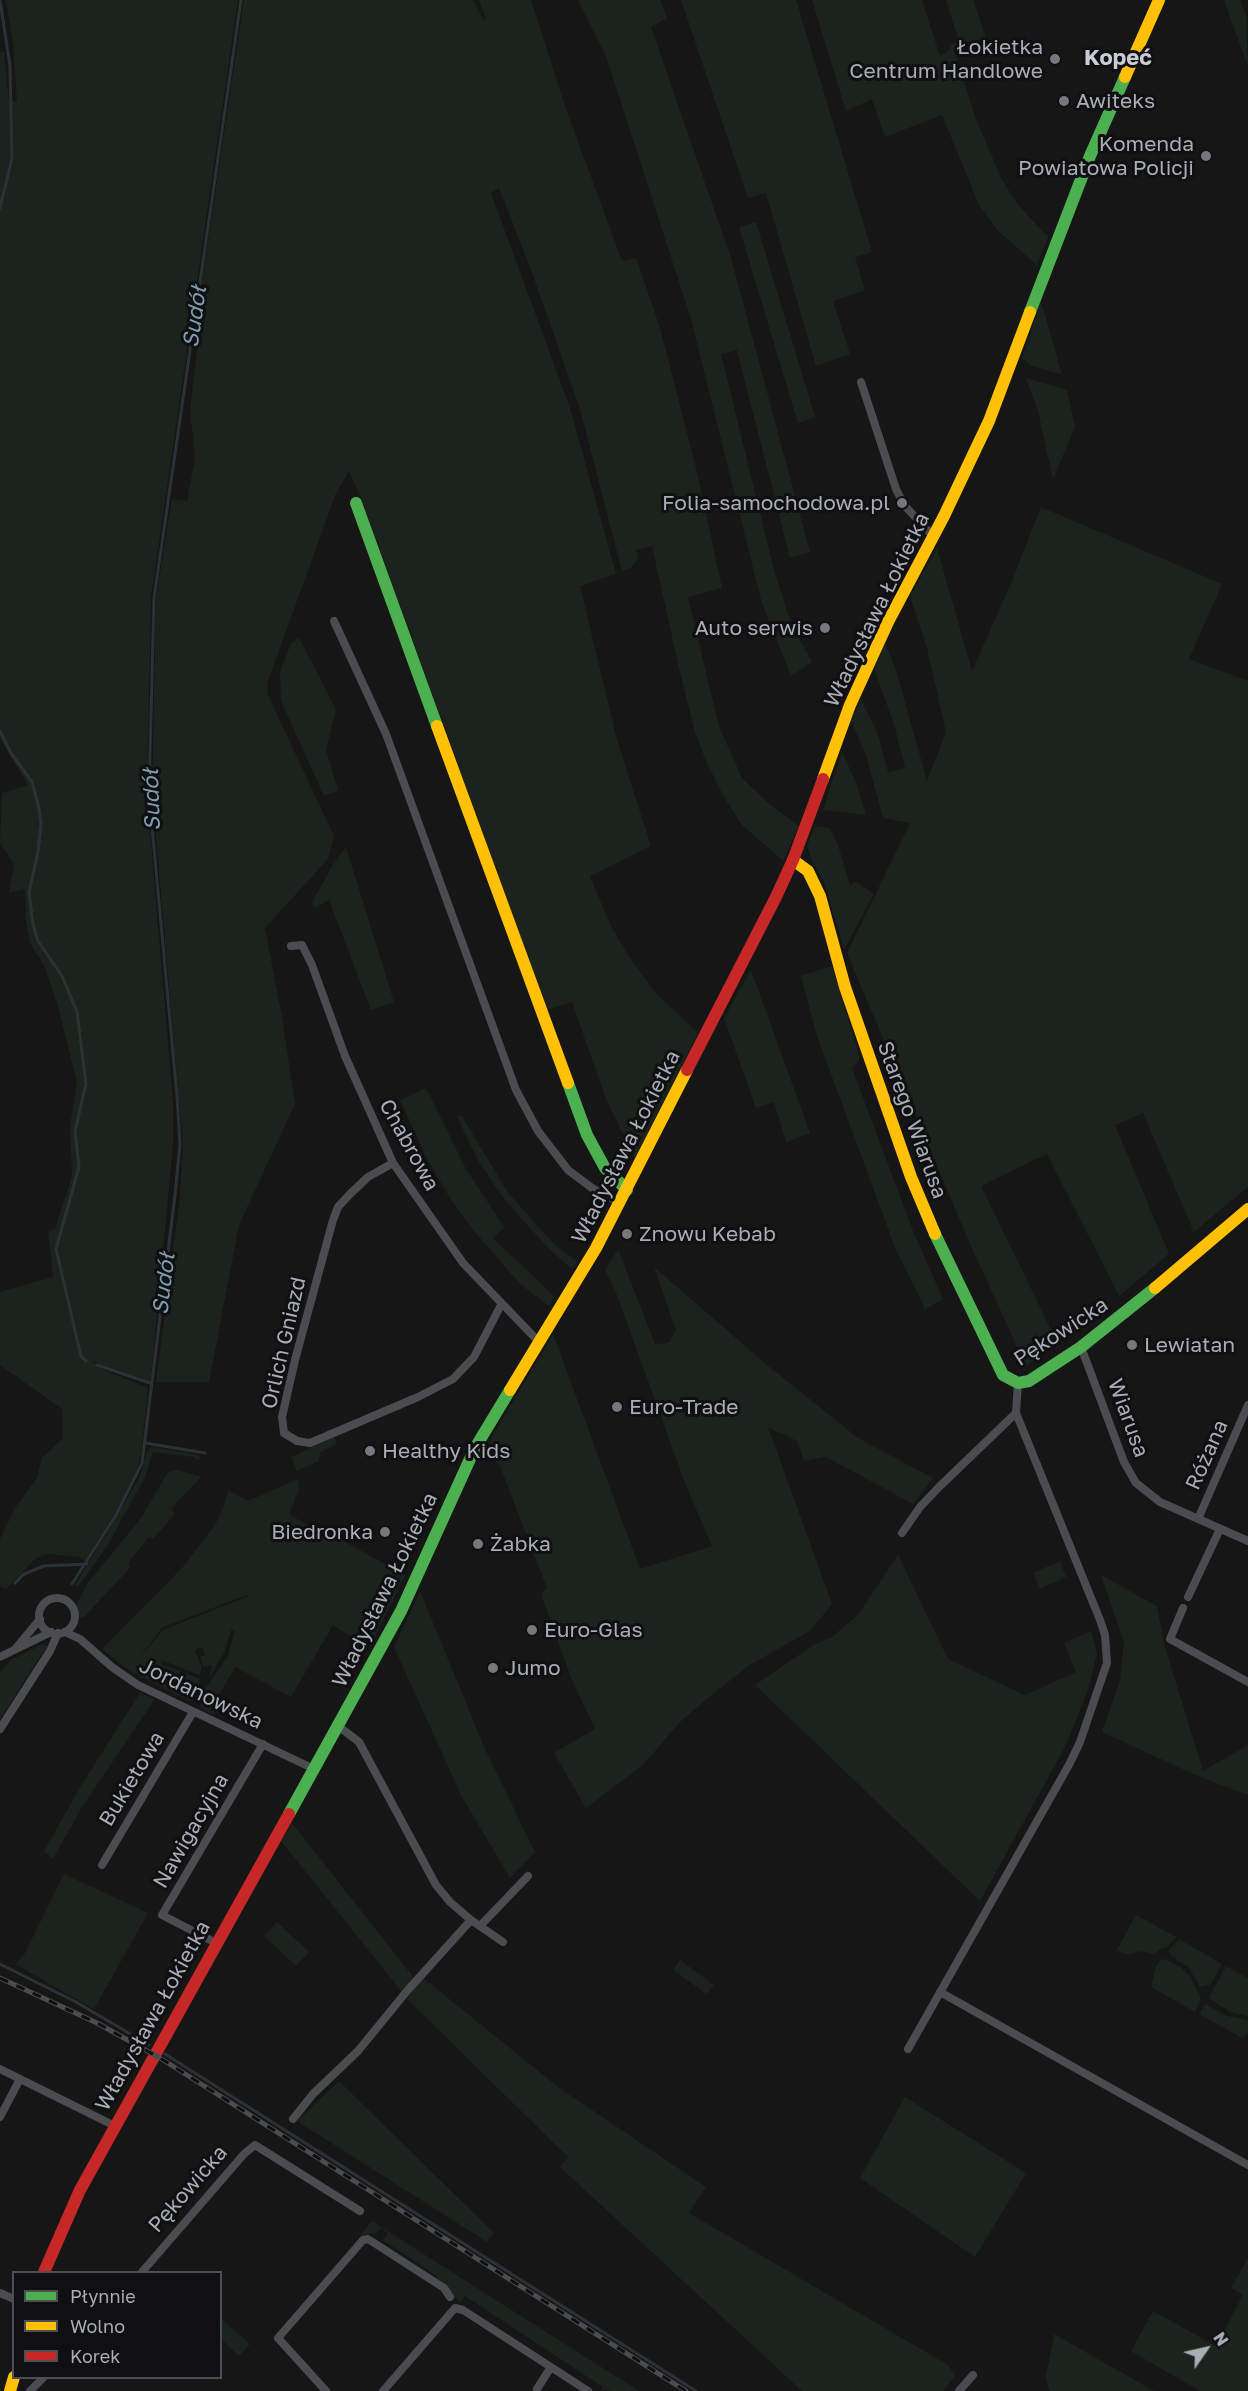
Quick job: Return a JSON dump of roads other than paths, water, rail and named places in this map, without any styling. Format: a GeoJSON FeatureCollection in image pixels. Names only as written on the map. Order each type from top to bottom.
{"type":"FeatureCollection","features":[{"type":"Feature","properties":{"kind":"street","name":"Władysława Łokietka"},"geometry":{"type":"LineString","coordinates":[[44,2271],[64,2223],[115,2126],[401,1611],[475,1449],[627,1190],[794,860],[850,705],[888,622],[989,421],[1090,156],[1159,0]]}},
{"type":"Feature","properties":{"kind":"street"},"geometry":{"type":"LineString","coordinates":[[861,382],[896,489],[909,512],[933,536]]}},
{"type":"Feature","properties":{"kind":"street"},"geometry":{"type":"LineString","coordinates":[[356,503],[587,1135],[605,1168],[627,1190]]}},
{"type":"Feature","properties":{"kind":"street"},"geometry":{"type":"LineString","coordinates":[[333,621],[386,734],[516,1090],[538,1131],[568,1170],[592,1188],[620,1203]]}},
{"type":"Feature","properties":{"kind":"street","name":"Starego Wiarusa"},"geometry":{"type":"LineString","coordinates":[[794,860],[808,871],[820,896],[845,987],[882,1100],[950,1270],[1003,1375],[1018,1383]]}},
{"type":"Feature","properties":{"kind":"street","name":"Chabrowa"},"geometry":{"type":"LineString","coordinates":[[291,946],[302,945],[312,965],[345,1056],[393,1163],[463,1263],[539,1342]]}},
{"type":"Feature","properties":{"kind":"street","name":"Orlich Gniazd"},"geometry":{"type":"LineString","coordinates":[[393,1163],[368,1177],[338,1207],[295,1360],[282,1417],[284,1433],[297,1441],[310,1443],[418,1397],[453,1379],[474,1357],[501,1305]]}},
{"type":"Feature","properties":{"kind":"street","name":"Pękowicka"},"geometry":{"type":"LineString","coordinates":[[1016,1413],[1018,1383],[1029,1381],[1081,1347],[1245,1216]]}},
{"type":"Feature","properties":{"kind":"street","name":"Wiarusa"},"geometry":{"type":"LineString","coordinates":[[1081,1347],[1131,1476],[1152,1497],[1248,1541]]}},
{"type":"Feature","properties":{"kind":"street","name":"Różana"},"geometry":{"type":"LineString","coordinates":[[1198,1519],[1248,1405]]}},
{"type":"Feature","properties":{"kind":"street"},"geometry":{"type":"LineString","coordinates":[[902,1533],[926,1500],[1016,1413],[1100,1620],[1105,1635],[1107,1663],[1080,1742],[1070,1763],[908,2049]]}},
{"type":"Feature","properties":{"kind":"street"},"geometry":{"type":"LineString","coordinates":[[1188,1598],[1220,1529]]}},
{"type":"Feature","properties":{"kind":"street"},"geometry":{"type":"LineString","coordinates":[[15,1649],[40,1619],[43,1605],[59,1598],[71,1605],[75,1612],[73,1624],[80,1639]]}},
{"type":"Feature","properties":{"kind":"street"},"geometry":{"type":"LineString","coordinates":[[1184,1608],[1170,1639],[1248,1682]]}},
{"type":"Feature","properties":{"kind":"street"},"geometry":{"type":"LineString","coordinates":[[40,1619],[43,1627],[80,1639]]}},
{"type":"Feature","properties":{"kind":"street"},"geometry":{"type":"LineString","coordinates":[[0,1657],[73,1624]]}},
{"type":"Feature","properties":{"kind":"street"},"geometry":{"type":"LineString","coordinates":[[0,1729],[58,1632]]}},
{"type":"Feature","properties":{"kind":"street","name":"Jordanowska"},"geometry":{"type":"LineString","coordinates":[[80,1639],[130,1679],[193,1712],[314,1769]]}},
{"type":"Feature","properties":{"kind":"street","name":"Bukietowa"},"geometry":{"type":"LineString","coordinates":[[102,1865],[193,1712]]}},
{"type":"Feature","properties":{"kind":"street"},"geometry":{"type":"LineString","coordinates":[[338,1726],[359,1742],[436,1885],[450,1902],[471,1920],[503,1942]]}},
{"type":"Feature","properties":{"kind":"street","name":"Nawigacyjna"},"geometry":{"type":"LineString","coordinates":[[216,1943],[162,1915],[263,1744]]}},
{"type":"Feature","properties":{"kind":"street"},"geometry":{"type":"LineString","coordinates":[[480,1926],[528,1876]]}},
{"type":"Feature","properties":{"kind":"street"},"geometry":{"type":"LineString","coordinates":[[292,2119],[313,2094],[358,2051],[407,1991],[471,1920]]}},
{"type":"Feature","properties":{"kind":"street"},"geometry":{"type":"LineString","coordinates":[[940,1992],[1248,2166]]}},
{"type":"Feature","properties":{"kind":"street"},"geometry":{"type":"LineString","coordinates":[[0,2069],[115,2126]]}},
{"type":"Feature","properties":{"kind":"street"},"geometry":{"type":"LineString","coordinates":[[0,2117],[20,2079]]}},
{"type":"Feature","properties":{"kind":"street","name":"Pękowicka"},"geometry":{"type":"LineString","coordinates":[[143,2271],[244,2154],[255,2145],[360,2211]]}},
{"type":"Feature","properties":{"kind":"street"},"geometry":{"type":"LineString","coordinates":[[326,2391],[278,2338],[363,2240],[368,2239],[444,2288],[450,2297]]}},
{"type":"Feature","properties":{"kind":"street"},"geometry":{"type":"LineString","coordinates":[[383,2391],[455,2308],[463,2310],[588,2391]]}},
{"type":"Feature","properties":{"kind":"street"},"geometry":{"type":"LineString","coordinates":[[537,2389],[551,2367]]}},
{"type":"Feature","properties":{"kind":"street"},"geometry":{"type":"LineString","coordinates":[[959,2391],[973,2375]]}},
{"type":"Feature","properties":{"kind":"street"},"geometry":{"type":"LineString","coordinates":[[30,2391],[42,2379]]}},
{"type":"Feature","properties":{"kind":"waterway"},"geometry":{"type":"LineString","coordinates":[[0,0],[10,66],[12,158],[0,208]]}},
{"type":"Feature","properties":{"kind":"waterway","name":"Sudół"},"geometry":{"type":"LineString","coordinates":[[72,1584],[116,1515],[142,1463],[175,1195],[180,1144],[177,1096],[149,794],[154,598],[241,0]]}},
{"type":"Feature","properties":{"kind":"waterway"},"geometry":{"type":"LineString","coordinates":[[0,731],[11,753],[32,782],[39,808],[41,824],[38,852],[29,892],[33,924],[38,941],[62,976],[77,1012],[86,1084],[75,1131],[79,1167],[56,1249],[81,1356],[86,1361]]}},
{"type":"Feature","properties":{"kind":"waterway"},"geometry":{"type":"LineString","coordinates":[[97,1365],[150,1383]]}},
{"type":"Feature","properties":{"kind":"waterway"},"geometry":{"type":"LineString","coordinates":[[145,1443],[205,1453]]}},
{"type":"Feature","properties":{"kind":"waterway"},"geometry":{"type":"LineString","coordinates":[[15,1583],[24,1574],[44,1566],[87,1564]]}},
{"type":"Feature","properties":{"kind":"waterway"},"geometry":{"type":"LineString","coordinates":[[0,1964],[76,2002],[149,2045]]}},
{"type":"Feature","properties":{"kind":"waterway"},"geometry":{"type":"LineString","coordinates":[[165,2054],[696,2391]]}},
{"type":"Feature","properties":{"kind":"railway"},"geometry":{"type":"LineString","coordinates":[[0,1978],[97,2023],[160,2058],[686,2391]]}},
{"type":"Feature","properties":{"kind":"place","name":"Łokietka Centrum Handlowe"},"geometry":{"type":"Point","coordinates":[1055,59]}},
{"type":"Feature","properties":{"kind":"place","name":"Awiteks"},"geometry":{"type":"Point","coordinates":[1064,101]}},
{"type":"Feature","properties":{"kind":"place","name":"Komenda Powiatowa Policji"},"geometry":{"type":"Point","coordinates":[1206,156]}},
{"type":"Feature","properties":{"kind":"place","name":"Folia-samochodowa.pl"},"geometry":{"type":"Point","coordinates":[902,503]}},
{"type":"Feature","properties":{"kind":"place","name":"Auto serwis"},"geometry":{"type":"Point","coordinates":[825,628]}},
{"type":"Feature","properties":{"kind":"place","name":"Znowu Kebab"},"geometry":{"type":"Point","coordinates":[627,1234]}},
{"type":"Feature","properties":{"kind":"place","name":"Lewiatan"},"geometry":{"type":"Point","coordinates":[1132,1345]}},
{"type":"Feature","properties":{"kind":"place","name":"Euro-Trade"},"geometry":{"type":"Point","coordinates":[617,1407]}},
{"type":"Feature","properties":{"kind":"place","name":"Healthy Kids"},"geometry":{"type":"Point","coordinates":[370,1451]}},
{"type":"Feature","properties":{"kind":"place","name":"Biedronka"},"geometry":{"type":"Point","coordinates":[385,1532]}},
{"type":"Feature","properties":{"kind":"place","name":"Żabka"},"geometry":{"type":"Point","coordinates":[478,1544]}},
{"type":"Feature","properties":{"kind":"place","name":"Euro-Glas"},"geometry":{"type":"Point","coordinates":[532,1630]}},
{"type":"Feature","properties":{"kind":"place","name":"Jumo"},"geometry":{"type":"Point","coordinates":[493,1668]}},
{"type":"Feature","properties":{"kind":"district","name":"Kopeć"},"geometry":{"type":"Point","coordinates":[1118,58]}}]}
